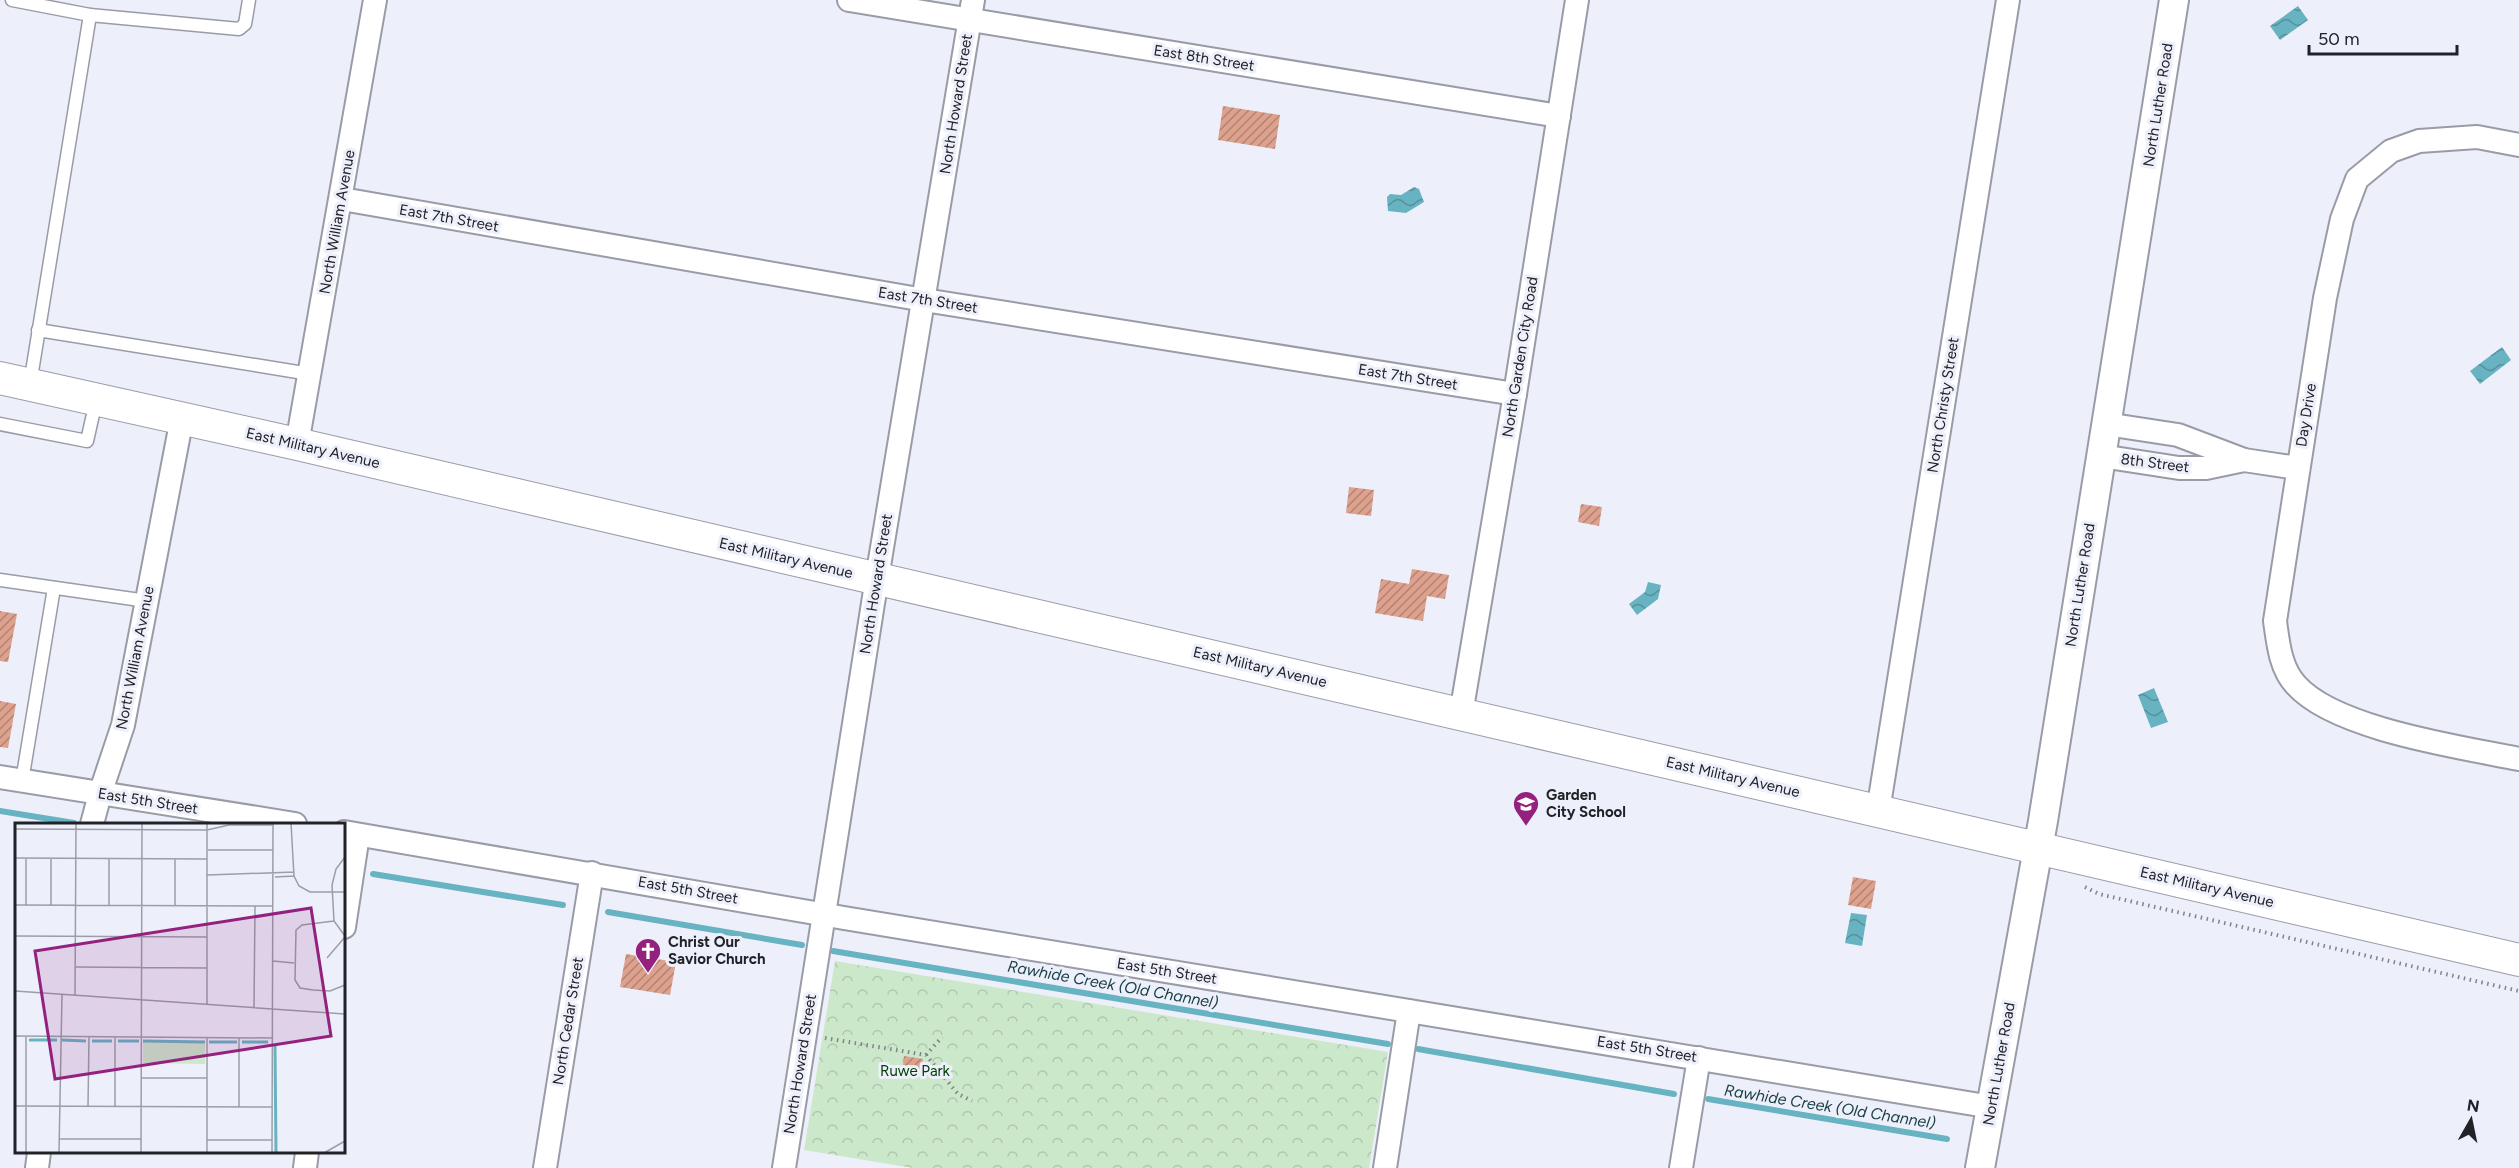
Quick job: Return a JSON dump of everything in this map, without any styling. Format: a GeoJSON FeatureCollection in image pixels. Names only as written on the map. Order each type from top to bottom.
{"type":"FeatureCollection","features":[{"type":"Feature","properties":{"kind":"main road","name":"East Military Avenue"},"geometry":{"type":"LineString","coordinates":[[15,382],[297,444],[2519,960]]}},
{"type":"Feature","properties":{"kind":"street","name":"North William Avenue"},"geometry":{"type":"LineString","coordinates":[[297,444],[342,199],[375,0]]}},
{"type":"Feature","properties":{"kind":"street","name":"East 8th Street"},"geometry":{"type":"LineString","coordinates":[[849,0],[971,10],[1559,116]]}},
{"type":"Feature","properties":{"kind":"street","name":"North Garden City Road"},"geometry":{"type":"LineString","coordinates":[[1461,714],[1515,394],[1577,0]]}},
{"type":"Feature","properties":{"kind":"street","name":"North Christy Street"},"geometry":{"type":"LineString","coordinates":[[1878,811],[2008,0]]}},
{"type":"Feature","properties":{"kind":"street","name":"North Luther Road"},"geometry":{"type":"LineString","coordinates":[[1980,1168],[2038,848],[2174,0]]}},
{"type":"Feature","properties":{"kind":"street","name":"North Howard Street"},"geometry":{"type":"LineString","coordinates":[[784,1168],[877,578],[971,10]]}},
{"type":"Feature","properties":{"kind":"street","name":"Day Drive"},"geometry":{"type":"LineString","coordinates":[[2519,144],[2477,137],[2420,141],[2391,151],[2358,179],[2342,219],[2325,298],[2276,621],[2279,650],[2294,684],[2310,698],[2332,711],[2356,721],[2422,739],[2519,759]]}},
{"type":"Feature","properties":{"kind":"street","name":"East 7th Street"},"geometry":{"type":"LineString","coordinates":[[342,199],[924,300],[1515,394]]}},
{"type":"Feature","properties":{"kind":"street","name":"North William Avenue"},"geometry":{"type":"LineString","coordinates":[[93,823],[123,725],[182,418]]}},
{"type":"Feature","properties":{"kind":"street","name":"8th Street"},"geometry":{"type":"LineString","coordinates":[[2106,424],[2178,435],[2244,460],[2298,468]]}},
{"type":"Feature","properties":{"kind":"street","name":"8th Street"},"geometry":{"type":"LineString","coordinates":[[2101,456],[2179,468],[2206,468],[2244,460]]}},
{"type":"Feature","properties":{"kind":"street","name":"East 5th Street"},"geometry":{"type":"LineString","coordinates":[[0,777],[282,823]]}},
{"type":"Feature","properties":{"kind":"street","name":"East 5th Street"},"geometry":{"type":"LineString","coordinates":[[351,833],[824,914],[1992,1107]]}},
{"type":"Feature","properties":{"kind":"street"},"geometry":{"type":"LineString","coordinates":[[345,914],[351,833]]}},
{"type":"Feature","properties":{"kind":"street","name":"North Cedar Street"},"geometry":{"type":"LineString","coordinates":[[545,1168],[592,873]]}},
{"type":"Feature","properties":{"kind":"street"},"geometry":{"type":"LineString","coordinates":[[1385,1168],[1409,1011]]}},
{"type":"Feature","properties":{"kind":"street"},"geometry":{"type":"LineString","coordinates":[[1681,1168],[1699,1058]]}},
{"type":"Feature","properties":{"kind":"street"},"geometry":{"type":"LineString","coordinates":[[37,1168],[39,1153]]}},
{"type":"Feature","properties":{"kind":"street"},"geometry":{"type":"LineString","coordinates":[[305,1168],[308,1153]]}},
{"type":"Feature","properties":{"kind":"lane"},"geometry":{"type":"LineString","coordinates":[[12,0],[90,15],[239,29],[245,24],[249,0]]}},
{"type":"Feature","properties":{"kind":"lane"},"geometry":{"type":"LineString","coordinates":[[15,382],[38,330],[90,15]]}},
{"type":"Feature","properties":{"kind":"lane"},"geometry":{"type":"LineString","coordinates":[[38,330],[310,374]]}},
{"type":"Feature","properties":{"kind":"lane"},"geometry":{"type":"LineString","coordinates":[[0,424],[87,441],[96,400]]}},
{"type":"Feature","properties":{"kind":"lane"},"geometry":{"type":"LineString","coordinates":[[0,580],[147,602]]}},
{"type":"Feature","properties":{"kind":"lane"},"geometry":{"type":"LineString","coordinates":[[22,781],[54,588]]}},
{"type":"Feature","properties":{"kind":"path"},"geometry":{"type":"LineString","coordinates":[[2078,884],[2099,894],[2519,991]]}},
{"type":"Feature","properties":{"kind":"path"},"geometry":{"type":"LineString","coordinates":[[926,1055],[942,1037]]}},
{"type":"Feature","properties":{"kind":"path"},"geometry":{"type":"LineString","coordinates":[[825,1038],[926,1055],[958,1094],[972,1101]]}},
{"type":"Feature","properties":{"kind":"green space","name":"Ruwe Park"},"geometry":{"type":"Polygon","coordinates":[[[835,961],[1388,1052],[1369,1168],[913,1168],[804,1150],[835,961]]]}},
{"type":"Feature","properties":{"kind":"water"},"geometry":{"type":"Polygon","coordinates":[[[2298,6],[2308,20],[2280,40],[2270,26],[2298,6]]]}},
{"type":"Feature","properties":{"kind":"water"},"geometry":{"type":"Polygon","coordinates":[[[1414,187],[1419,189],[1424,202],[1406,213],[1388,211],[1387,197],[1390,194],[1401,195],[1414,187]]]}},
{"type":"Feature","properties":{"kind":"water"},"geometry":{"type":"Polygon","coordinates":[[[2502,347],[2511,360],[2480,384],[2470,371],[2502,347]]]}},
{"type":"Feature","properties":{"kind":"water"},"geometry":{"type":"Polygon","coordinates":[[[1648,582],[1661,585],[1658,599],[1637,615],[1629,604],[1645,592],[1648,582]]]}},
{"type":"Feature","properties":{"kind":"water"},"geometry":{"type":"Polygon","coordinates":[[[2154,688],[2168,722],[2151,728],[2138,695],[2154,688]]]}},
{"type":"Feature","properties":{"kind":"water"},"geometry":{"type":"Polygon","coordinates":[[[1851,913],[1867,915],[1862,946],[1845,943],[1851,913]]]}},
{"type":"Feature","properties":{"kind":"building"},"geometry":{"type":"Polygon","coordinates":[[[1223,106],[1280,115],[1275,149],[1218,140],[1223,106]]]}},
{"type":"Feature","properties":{"kind":"building"},"geometry":{"type":"Polygon","coordinates":[[[1349,487],[1374,490],[1371,516],[1346,513],[1349,487]]]}},
{"type":"Feature","properties":{"kind":"building"},"geometry":{"type":"Polygon","coordinates":[[[1581,504],[1602,507],[1599,526],[1578,522],[1581,504]]]}},
{"type":"Feature","properties":{"kind":"building"},"geometry":{"type":"Polygon","coordinates":[[[1412,569],[1449,575],[1445,599],[1427,596],[1423,621],[1375,613],[1381,579],[1409,584],[1412,569]]]}},
{"type":"Feature","properties":{"kind":"building"},"geometry":{"type":"Polygon","coordinates":[[[0,611],[17,614],[8,662],[0,661],[0,611]]]}},
{"type":"Feature","properties":{"kind":"building"},"geometry":{"type":"Polygon","coordinates":[[[0,701],[16,704],[8,748],[0,747],[0,701]]]}},
{"type":"Feature","properties":{"kind":"building"},"geometry":{"type":"Polygon","coordinates":[[[1853,877],[1876,881],[1871,909],[1848,905],[1853,877]]]}},
{"type":"Feature","properties":{"kind":"building","name":"Christ Our Savior Church"},"geometry":{"type":"Polygon","coordinates":[[[626,954],[676,962],[670,995],[620,987],[626,954]]]}},
{"type":"Feature","properties":{"kind":"building"},"geometry":{"type":"Polygon","coordinates":[[[904,1056],[923,1059],[920,1075],[902,1072],[904,1056]]]}},
{"type":"Feature","properties":{"kind":"waterway","name":"Rawhide Creek (Old Channel)"},"geometry":{"type":"LineString","coordinates":[[0,811],[74,823]]}},
{"type":"Feature","properties":{"kind":"waterway","name":"Rawhide Creek (Old Channel)"},"geometry":{"type":"LineString","coordinates":[[373,874],[563,905]]}},
{"type":"Feature","properties":{"kind":"waterway","name":"Rawhide Creek (Old Channel)"},"geometry":{"type":"LineString","coordinates":[[608,912],[802,945]]}},
{"type":"Feature","properties":{"kind":"waterway","name":"Rawhide Creek (Old Channel)"},"geometry":{"type":"LineString","coordinates":[[833,951],[1388,1044]]}},
{"type":"Feature","properties":{"kind":"waterway","name":"Rawhide Creek (Old Channel)"},"geometry":{"type":"LineString","coordinates":[[1418,1049],[1674,1094]]}},
{"type":"Feature","properties":{"kind":"waterway","name":"Rawhide Creek (Old Channel)"},"geometry":{"type":"LineString","coordinates":[[1708,1099],[1947,1139]]}},
{"type":"Feature","properties":{"kind":"place","name":"Garden City School"},"geometry":{"type":"Point","coordinates":[1526,827]}},
{"type":"Feature","properties":{"kind":"place","name":"Christ Our Savior Church"},"geometry":{"type":"Point","coordinates":[648,974]}}]}
